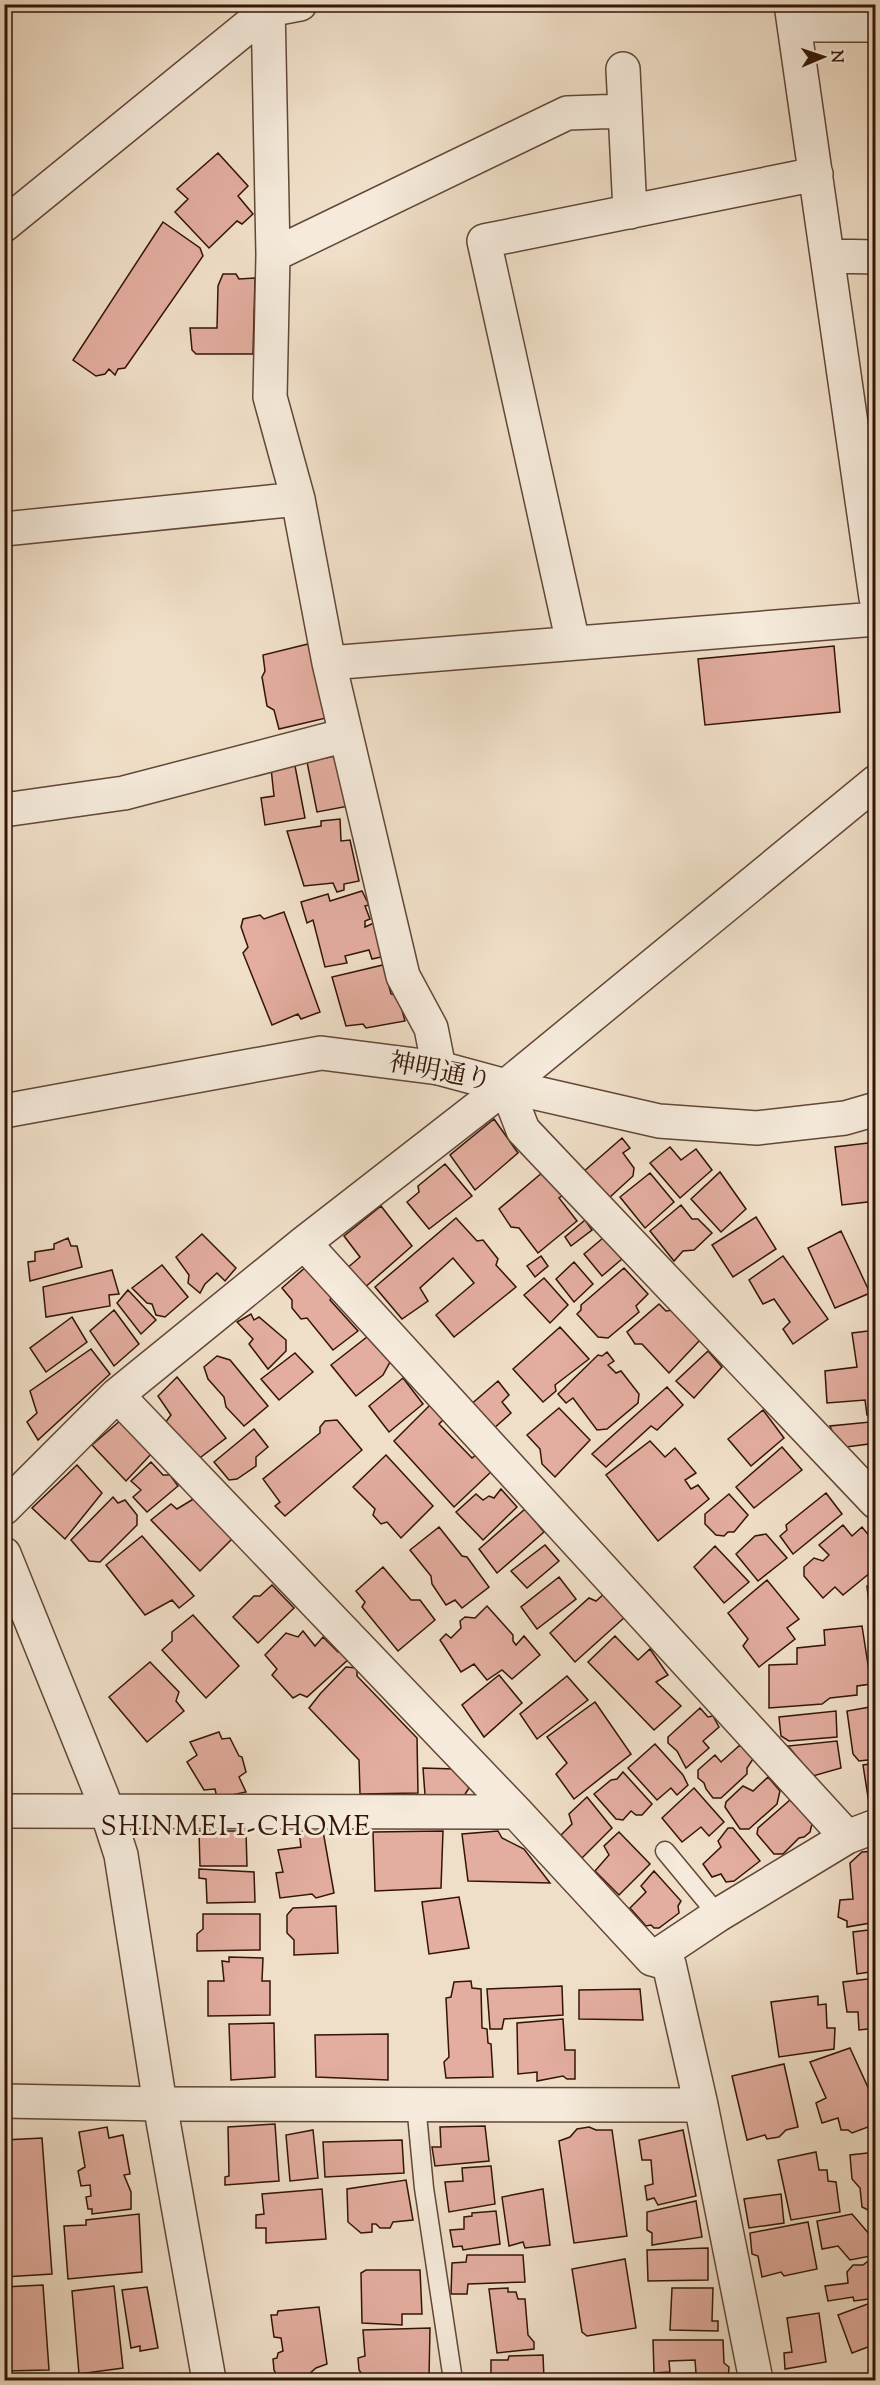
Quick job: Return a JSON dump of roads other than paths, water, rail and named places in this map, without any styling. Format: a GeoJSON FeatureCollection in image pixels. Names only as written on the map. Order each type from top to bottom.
{"type":"FeatureCollection","features":[{"type":"Feature","properties":{"kind":"street"},"geometry":{"type":"LineString","coordinates":[[4,225],[268,7],[300,4]]}},
{"type":"Feature","properties":{"kind":"street"},"geometry":{"type":"LineString","coordinates":[[268,7],[273,255],[270,397],[298,499],[329,663],[404,976],[431,1029],[439,1068]]}},
{"type":"Feature","properties":{"kind":"street"},"geometry":{"type":"LineString","coordinates":[[876,25],[793,15],[876,598]]}},
{"type":"Feature","properties":{"kind":"street"},"geometry":{"type":"LineString","coordinates":[[623,69],[630,212]]}},
{"type":"Feature","properties":{"kind":"street"},"geometry":{"type":"LineString","coordinates":[[273,255],[567,113],[624,111]]}},
{"type":"Feature","properties":{"kind":"street"},"geometry":{"type":"LineString","coordinates":[[573,643],[484,241],[816,174]]}},
{"type":"Feature","properties":{"kind":"street"},"geometry":{"type":"LineString","coordinates":[[826,256],[876,257]]}},
{"type":"Feature","properties":{"kind":"street"},"geometry":{"type":"LineString","coordinates":[[4,529],[298,499]]}},
{"type":"Feature","properties":{"kind":"street"},"geometry":{"type":"LineString","coordinates":[[329,663],[876,619]]}},
{"type":"Feature","properties":{"kind":"street"},"geometry":{"type":"LineString","coordinates":[[4,810],[123,793],[346,735]]}},
{"type":"Feature","properties":{"kind":"street"},"geometry":{"type":"LineString","coordinates":[[4,1508],[117,1395],[304,1244],[506,1086],[876,782]]}},
{"type":"Feature","properties":{"kind":"street","name":"神明通り"},"geometry":{"type":"LineString","coordinates":[[4,1111],[321,1053],[439,1068],[506,1086],[659,1121],[757,1128],[844,1118],[876,1108]]}},
{"type":"Feature","properties":{"kind":"street"},"geometry":{"type":"LineString","coordinates":[[506,1086],[523,1130],[876,1502]]}},
{"type":"Feature","properties":{"kind":"street"},"geometry":{"type":"LineString","coordinates":[[304,1244],[861,1832],[718,1915],[652,1959]]}},
{"type":"Feature","properties":{"kind":"street"},"geometry":{"type":"LineString","coordinates":[[117,1395],[516,1812],[652,1959],[669,1964],[701,2105],[756,2380]]}},
{"type":"Feature","properties":{"kind":"street"},"geometry":{"type":"LineString","coordinates":[[4,1554],[122,1855],[160,2104],[209,2380]]}},
{"type":"Feature","properties":{"kind":"street"},"geometry":{"type":"LineString","coordinates":[[4,1811],[516,1812]]}},
{"type":"Feature","properties":{"kind":"street"},"geometry":{"type":"LineString","coordinates":[[4,2101],[160,2104],[701,2105]]}},
{"type":"Feature","properties":{"kind":"lane"},"geometry":{"type":"LineString","coordinates":[[665,1851],[718,1915]]}},
{"type":"Feature","properties":{"kind":"lane"},"geometry":{"type":"LineString","coordinates":[[416,2104],[424,2188],[453,2380]]}},
{"type":"Feature","properties":{"kind":"district","name":"SHINMEI 1-CHOME"},"geometry":{"type":"Point","coordinates":[236,1828]}}]}
